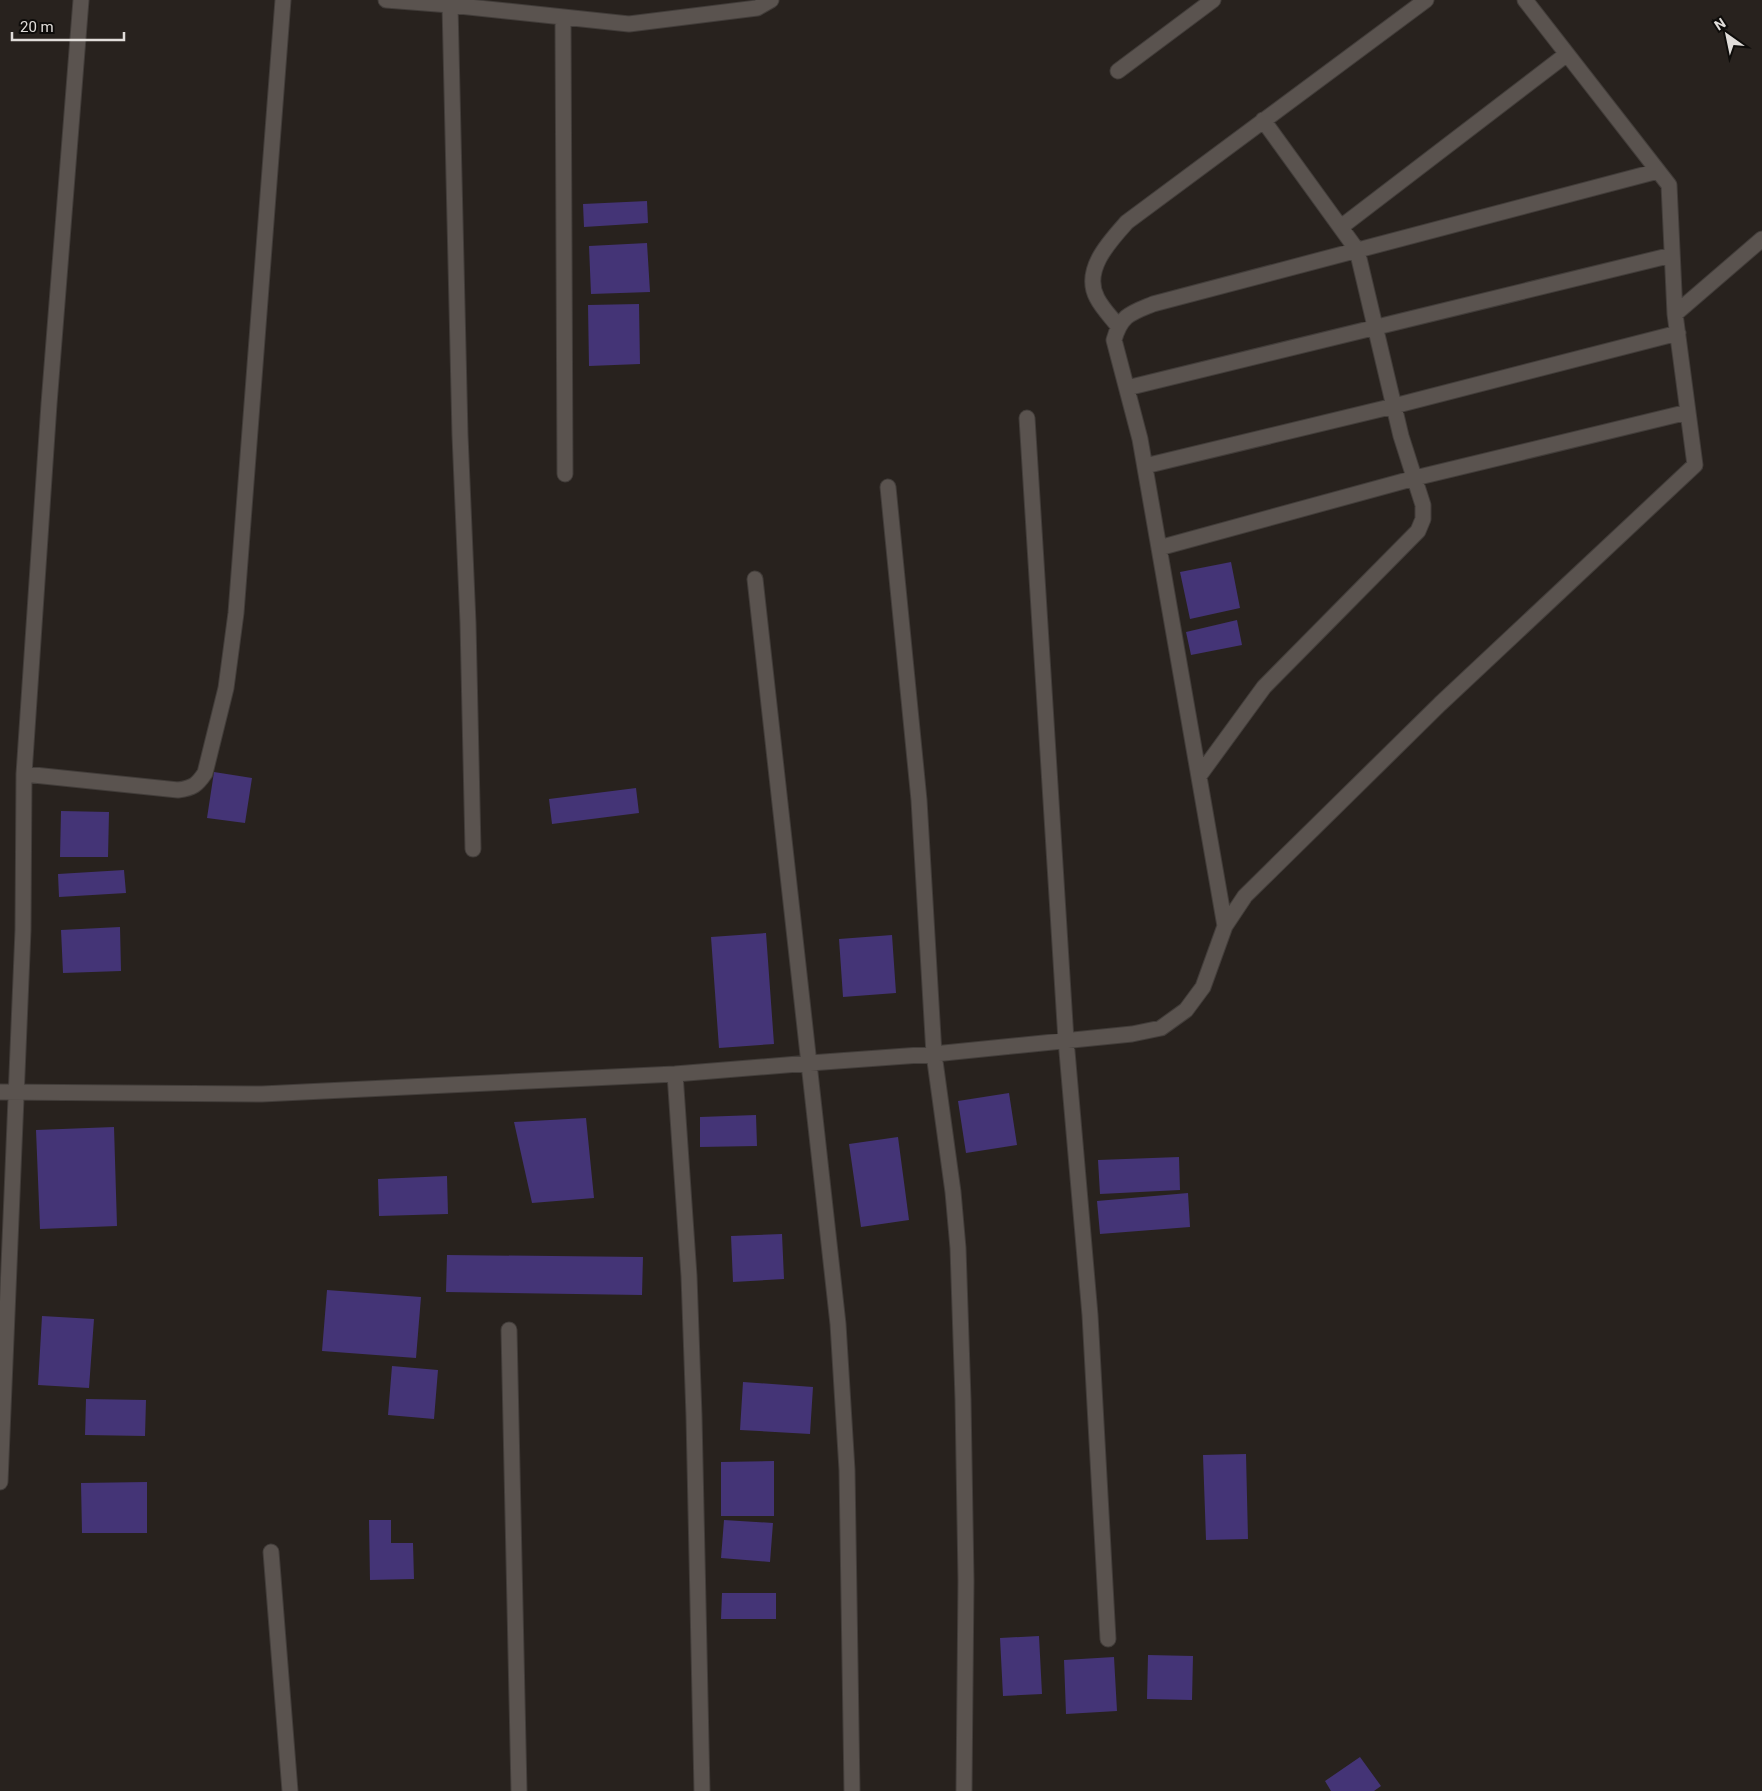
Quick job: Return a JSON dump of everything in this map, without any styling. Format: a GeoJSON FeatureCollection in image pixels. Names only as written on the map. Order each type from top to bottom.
{"type":"FeatureCollection","features":[{"type":"Feature","properties":{"kind":"street"},"geometry":{"type":"LineString","coordinates":[[0,1482],[23,930],[24,774],[49,404],[81,0]]}},
{"type":"Feature","properties":{"kind":"street"},"geometry":{"type":"LineString","coordinates":[[24,774],[178,790],[187,789],[198,784],[205,773],[226,688],[236,612],[282,0]]}},
{"type":"Feature","properties":{"kind":"street"},"geometry":{"type":"LineString","coordinates":[[386,0],[629,24],[757,8],[771,0]]}},
{"type":"Feature","properties":{"kind":"street"},"geometry":{"type":"LineString","coordinates":[[1118,71],[1213,0]]}},
{"type":"Feature","properties":{"kind":"street"},"geometry":{"type":"LineString","coordinates":[[1118,326],[1096,297],[1093,282],[1096,266],[1107,244],[1127,222],[1426,0]]}},
{"type":"Feature","properties":{"kind":"street"},"geometry":{"type":"LineString","coordinates":[[0,1092],[262,1094],[675,1074],[934,1054],[1132,1034],[1161,1028],[1186,1010],[1203,987],[1224,926],[1245,896],[1440,704],[1695,465],[1675,314],[1669,184],[1525,0]]}},
{"type":"Feature","properties":{"kind":"street"},"geometry":{"type":"LineString","coordinates":[[450,5],[460,435],[468,623],[473,850]]}},
{"type":"Feature","properties":{"kind":"street"},"geometry":{"type":"LineString","coordinates":[[563,18],[565,474]]}},
{"type":"Feature","properties":{"kind":"street"},"geometry":{"type":"LineString","coordinates":[[1341,227],[1567,54]]}},
{"type":"Feature","properties":{"kind":"street"},"geometry":{"type":"LineString","coordinates":[[1199,776],[1264,687],[1418,531],[1423,520],[1423,505],[1394,406],[1357,250],[1264,120]]}},
{"type":"Feature","properties":{"kind":"street"},"geometry":{"type":"LineString","coordinates":[[1224,926],[1140,439],[1114,340],[1118,326],[1128,314],[1154,304],[1658,171]]}},
{"type":"Feature","properties":{"kind":"street"},"geometry":{"type":"LineString","coordinates":[[1675,314],[1762,239]]}},
{"type":"Feature","properties":{"kind":"street"},"geometry":{"type":"LineString","coordinates":[[1127,388],[1672,255]]}},
{"type":"Feature","properties":{"kind":"street"},"geometry":{"type":"LineString","coordinates":[[1145,466],[1394,406],[1678,333]]}},
{"type":"Feature","properties":{"kind":"street"},"geometry":{"type":"LineString","coordinates":[[1159,548],[1415,478],[1688,412]]}},
{"type":"Feature","properties":{"kind":"street"},"geometry":{"type":"LineString","coordinates":[[1027,418],[1066,1040],[1090,1315],[1108,1639]]}},
{"type":"Feature","properties":{"kind":"street"},"geometry":{"type":"LineString","coordinates":[[888,487],[919,800],[934,1054],[953,1192],[958,1248],[961,1310],[966,1581],[964,1791]]}},
{"type":"Feature","properties":{"kind":"street"},"geometry":{"type":"LineString","coordinates":[[755,579],[838,1324],[846,1451],[852,1791]]}},
{"type":"Feature","properties":{"kind":"street"},"geometry":{"type":"LineString","coordinates":[[675,1074],[691,1323],[695,1426],[702,1791]]}},
{"type":"Feature","properties":{"kind":"street"},"geometry":{"type":"LineString","coordinates":[[509,1330],[519,1791]]}},
{"type":"Feature","properties":{"kind":"street"},"geometry":{"type":"LineString","coordinates":[[271,1552],[290,1791]]}},
{"type":"Feature","properties":{"kind":"building"},"geometry":{"type":"Polygon","coordinates":[[[647,201],[648,223],[584,227],[583,204],[647,201]]]}},
{"type":"Feature","properties":{"kind":"building"},"geometry":{"type":"Polygon","coordinates":[[[647,243],[650,292],[591,294],[589,246],[647,243]]]}},
{"type":"Feature","properties":{"kind":"building"},"geometry":{"type":"Polygon","coordinates":[[[639,304],[640,364],[589,366],[588,305],[639,304]]]}},
{"type":"Feature","properties":{"kind":"building"},"geometry":{"type":"Polygon","coordinates":[[[1231,562],[1240,608],[1190,619],[1180,572],[1231,562]]]}},
{"type":"Feature","properties":{"kind":"building"},"geometry":{"type":"Polygon","coordinates":[[[1237,620],[1242,645],[1191,655],[1186,632],[1237,620]]]}},
{"type":"Feature","properties":{"kind":"building"},"geometry":{"type":"Polygon","coordinates":[[[214,772],[252,778],[245,823],[207,818],[214,772]]]}},
{"type":"Feature","properties":{"kind":"building"},"geometry":{"type":"Polygon","coordinates":[[[636,788],[639,813],[552,824],[549,799],[636,788]]]}},
{"type":"Feature","properties":{"kind":"building"},"geometry":{"type":"Polygon","coordinates":[[[61,811],[109,812],[108,857],[60,857],[61,811]]]}},
{"type":"Feature","properties":{"kind":"building"},"geometry":{"type":"Polygon","coordinates":[[[124,870],[126,893],[59,897],[58,874],[124,870]]]}},
{"type":"Feature","properties":{"kind":"building"},"geometry":{"type":"Polygon","coordinates":[[[120,927],[121,971],[63,973],[61,930],[120,927]]]}},
{"type":"Feature","properties":{"kind":"building"},"geometry":{"type":"Polygon","coordinates":[[[766,933],[774,1044],[719,1048],[711,937],[766,933]]]}},
{"type":"Feature","properties":{"kind":"building"},"geometry":{"type":"Polygon","coordinates":[[[892,935],[896,993],[843,997],[839,939],[892,935]]]}},
{"type":"Feature","properties":{"kind":"building"},"geometry":{"type":"Polygon","coordinates":[[[1009,1093],[1017,1145],[966,1153],[958,1101],[1009,1093]]]}},
{"type":"Feature","properties":{"kind":"building"},"geometry":{"type":"Polygon","coordinates":[[[756,1115],[757,1146],[700,1147],[700,1117],[756,1115]]]}},
{"type":"Feature","properties":{"kind":"building"},"geometry":{"type":"Polygon","coordinates":[[[586,1118],[594,1198],[532,1203],[514,1122],[586,1118]]]}},
{"type":"Feature","properties":{"kind":"building"},"geometry":{"type":"Polygon","coordinates":[[[114,1127],[117,1226],[40,1229],[36,1130],[114,1127]]]}},
{"type":"Feature","properties":{"kind":"building"},"geometry":{"type":"Polygon","coordinates":[[[898,1137],[909,1220],[861,1227],[849,1144],[898,1137]]]}},
{"type":"Feature","properties":{"kind":"building"},"geometry":{"type":"Polygon","coordinates":[[[1179,1157],[1180,1190],[1100,1194],[1098,1160],[1179,1157]]]}},
{"type":"Feature","properties":{"kind":"building"},"geometry":{"type":"Polygon","coordinates":[[[447,1176],[448,1214],[379,1216],[378,1179],[447,1176]]]}},
{"type":"Feature","properties":{"kind":"building"},"geometry":{"type":"Polygon","coordinates":[[[1188,1193],[1190,1227],[1100,1234],[1097,1201],[1188,1193]]]}},
{"type":"Feature","properties":{"kind":"building"},"geometry":{"type":"Polygon","coordinates":[[[782,1234],[784,1279],[733,1282],[731,1236],[782,1234]]]}},
{"type":"Feature","properties":{"kind":"building"},"geometry":{"type":"Polygon","coordinates":[[[447,1255],[643,1257],[642,1295],[446,1292],[447,1255]]]}},
{"type":"Feature","properties":{"kind":"building"},"geometry":{"type":"Polygon","coordinates":[[[327,1290],[421,1297],[416,1358],[322,1351],[327,1290]]]}},
{"type":"Feature","properties":{"kind":"building"},"geometry":{"type":"Polygon","coordinates":[[[42,1316],[94,1319],[89,1388],[38,1385],[42,1316]]]}},
{"type":"Feature","properties":{"kind":"building"},"geometry":{"type":"Polygon","coordinates":[[[392,1366],[438,1370],[434,1419],[388,1415],[392,1366]]]}},
{"type":"Feature","properties":{"kind":"building"},"geometry":{"type":"Polygon","coordinates":[[[743,1382],[813,1387],[810,1434],[740,1430],[743,1382]]]}},
{"type":"Feature","properties":{"kind":"building"},"geometry":{"type":"Polygon","coordinates":[[[86,1399],[146,1400],[145,1436],[85,1435],[86,1399]]]}},
{"type":"Feature","properties":{"kind":"building"},"geometry":{"type":"Polygon","coordinates":[[[1246,1454],[1248,1539],[1206,1540],[1203,1455],[1246,1454]]]}},
{"type":"Feature","properties":{"kind":"building"},"geometry":{"type":"Polygon","coordinates":[[[774,1461],[774,1516],[721,1516],[721,1462],[774,1461]]]}},
{"type":"Feature","properties":{"kind":"building"},"geometry":{"type":"Polygon","coordinates":[[[147,1482],[147,1533],[82,1533],[81,1483],[147,1482]]]}},
{"type":"Feature","properties":{"kind":"building"},"geometry":{"type":"Polygon","coordinates":[[[369,1520],[391,1520],[391,1543],[413,1543],[414,1579],[370,1580],[369,1520]]]}},
{"type":"Feature","properties":{"kind":"building"},"geometry":{"type":"Polygon","coordinates":[[[724,1520],[773,1523],[770,1562],[721,1558],[724,1520]]]}},
{"type":"Feature","properties":{"kind":"building"},"geometry":{"type":"Polygon","coordinates":[[[722,1593],[776,1593],[776,1619],[721,1619],[722,1593]]]}},
{"type":"Feature","properties":{"kind":"building"},"geometry":{"type":"Polygon","coordinates":[[[1039,1636],[1042,1694],[1003,1696],[1000,1638],[1039,1636]]]}},
{"type":"Feature","properties":{"kind":"building"},"geometry":{"type":"Polygon","coordinates":[[[1148,1655],[1193,1656],[1192,1700],[1147,1699],[1148,1655]]]}},
{"type":"Feature","properties":{"kind":"building"},"geometry":{"type":"Polygon","coordinates":[[[1114,1657],[1117,1711],[1066,1714],[1064,1660],[1114,1657]]]}},
{"type":"Feature","properties":{"kind":"building"},"geometry":{"type":"Polygon","coordinates":[[[1360,1757],[1381,1786],[1374,1791],[1331,1791],[1325,1781],[1360,1757]]]}}]}
